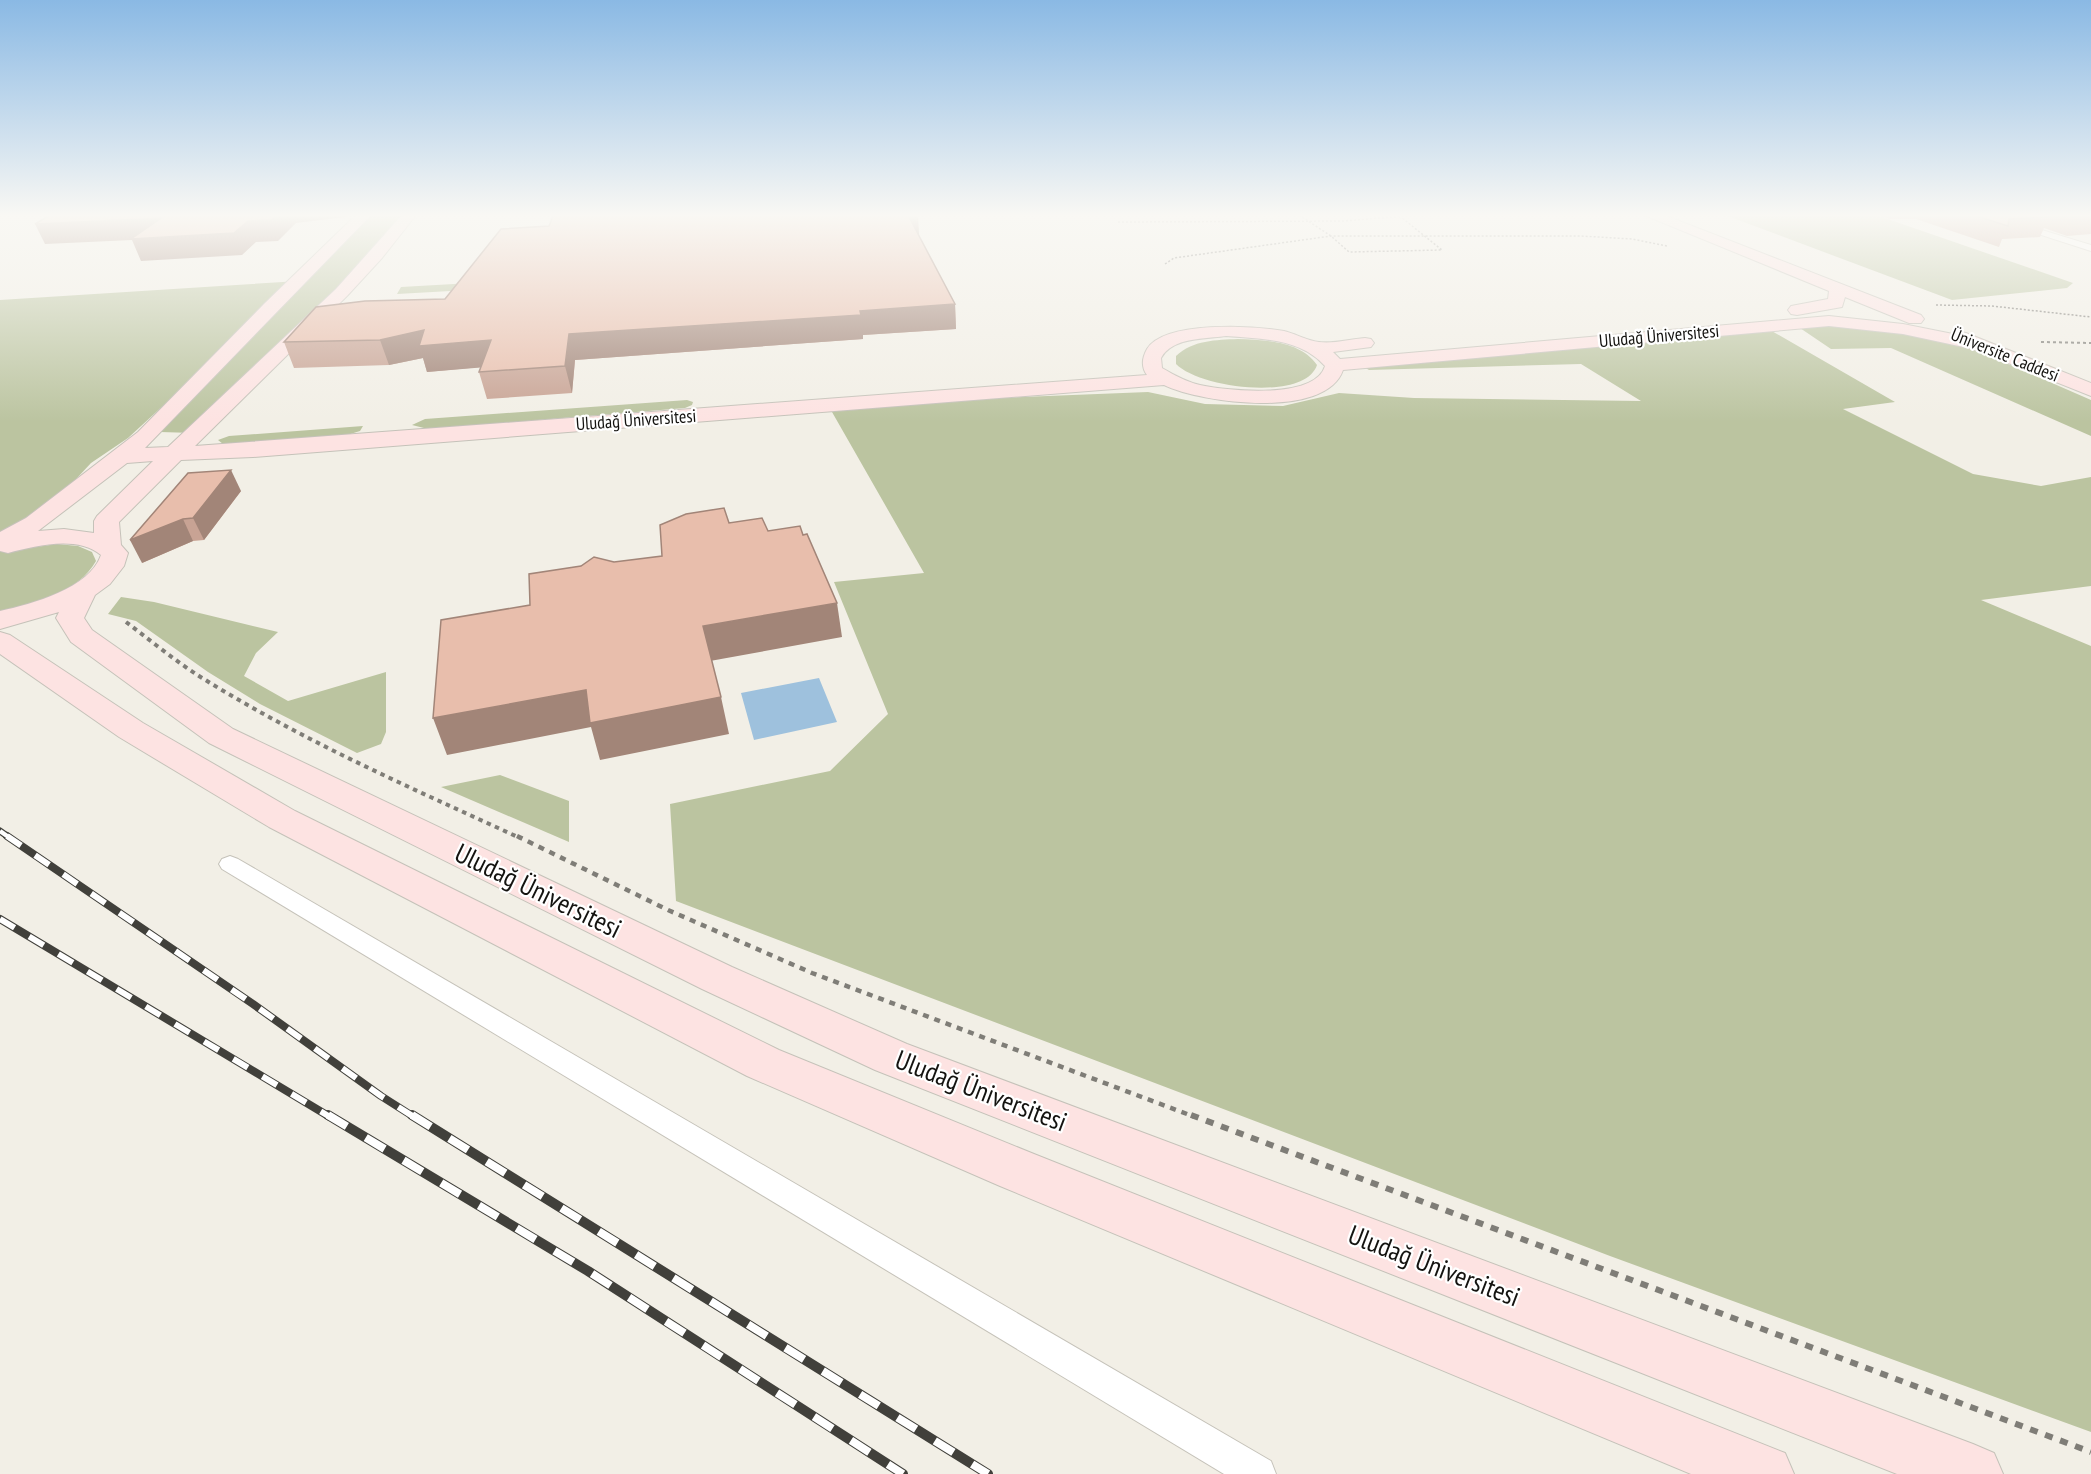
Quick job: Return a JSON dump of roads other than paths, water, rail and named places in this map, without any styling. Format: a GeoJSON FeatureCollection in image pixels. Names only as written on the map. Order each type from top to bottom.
{"type":"FeatureCollection","features":[{"type":"Feature","properties":{"kind":"street"},"geometry":{"type":"LineString","coordinates":[[0,542],[35,523],[146,437],[295,284]]}},
{"type":"Feature","properties":{"kind":"street","name":"Üniversite Caddesi"},"geometry":{"type":"LineString","coordinates":[[1826,284],[2091,390]]}},
{"type":"Feature","properties":{"kind":"street","name":"Üniversite Caddesi"},"geometry":{"type":"LineString","coordinates":[[1857,284],[1935,315]]}},
{"type":"Feature","properties":{"kind":"street"},"geometry":{"type":"LineString","coordinates":[[290,289],[348,285]]}},
{"type":"Feature","properties":{"kind":"street"},"geometry":{"type":"LineString","coordinates":[[108,545],[106,521],[348,285]]}},
{"type":"Feature","properties":{"kind":"street","name":"Uludağ Üniversitesi"},"geometry":{"type":"LineString","coordinates":[[1526,330],[1806,309],[1836,303],[1837,288]]}},
{"type":"Feature","properties":{"kind":"street","name":"Uludağ Üniversitesi"},"geometry":{"type":"LineString","coordinates":[[1335,365],[1829,321],[1903,329],[1981,345]]}},
{"type":"Feature","properties":{"kind":"street","name":"Üniversite Caddesi"},"geometry":{"type":"LineString","coordinates":[[1957,324],[2091,378]]}},
{"type":"Feature","properties":{"kind":"street"},"geometry":{"type":"LineString","coordinates":[[1226,331],[1276,336],[1316,348],[1329,356],[1335,365],[1333,375],[1323,384],[1276,396],[1214,394],[1187,388],[1166,379],[1153,370],[1150,360],[1152,352],[1162,344],[1186,336],[1226,331]]}},
{"type":"Feature","properties":{"kind":"street"},"geometry":{"type":"LineString","coordinates":[[1316,348],[1386,342]]}},
{"type":"Feature","properties":{"kind":"street"},"geometry":{"type":"LineString","coordinates":[[1129,362],[1150,360]]}},
{"type":"Feature","properties":{"kind":"street"},"geometry":{"type":"LineString","coordinates":[[940,376],[954,395]]}},
{"type":"Feature","properties":{"kind":"street","name":"Uludağ Üniversitesi"},"geometry":{"type":"LineString","coordinates":[[124,456],[253,450],[394,439],[713,404],[954,395],[1166,379]]}},
{"type":"Feature","properties":{"kind":"street"},"geometry":{"type":"LineString","coordinates":[[394,439],[406,417]]}},
{"type":"Feature","properties":{"kind":"street"},"geometry":{"type":"LineString","coordinates":[[146,437],[230,431]]}},
{"type":"Feature","properties":{"kind":"street"},"geometry":{"type":"LineString","coordinates":[[0,547],[44,539],[71,538],[92,540],[108,545],[115,553],[114,562],[108,571],[84,589],[35,610],[0,620]]}},
{"type":"Feature","properties":{"kind":"street","name":"Uludağ Üniversitesi"},"geometry":{"type":"LineString","coordinates":[[84,589],[70,618],[81,636],[221,736],[717,978],[891,1057],[1973,1474]]}},
{"type":"Feature","properties":{"kind":"street"},"geometry":{"type":"LineString","coordinates":[[0,641],[131,730],[282,819],[763,1063],[1039,1179],[1764,1474]]}},
{"type":"Feature","properties":{"kind":"lane"},"geometry":{"type":"LineString","coordinates":[[231,864],[1258,1474]]}},
{"type":"Feature","properties":{"kind":"water"},"geometry":{"type":"Polygon","coordinates":[[[819,678],[837,722],[754,740],[741,693],[819,678]]]}},
{"type":"Feature","properties":{"kind":"railway"},"geometry":{"type":"LineString","coordinates":[[0,831],[10,838]]}},
{"type":"Feature","properties":{"kind":"railway"},"geometry":{"type":"LineString","coordinates":[[7,836],[414,1117]]}},
{"type":"Feature","properties":{"kind":"railway"},"geometry":{"type":"LineString","coordinates":[[0,919],[330,1117]]}},
{"type":"Feature","properties":{"kind":"railway"},"geometry":{"type":"LineString","coordinates":[[328,1115],[588,1271],[903,1474]]}},
{"type":"Feature","properties":{"kind":"railway"},"geometry":{"type":"LineString","coordinates":[[412,1115],[988,1474]]}}]}
